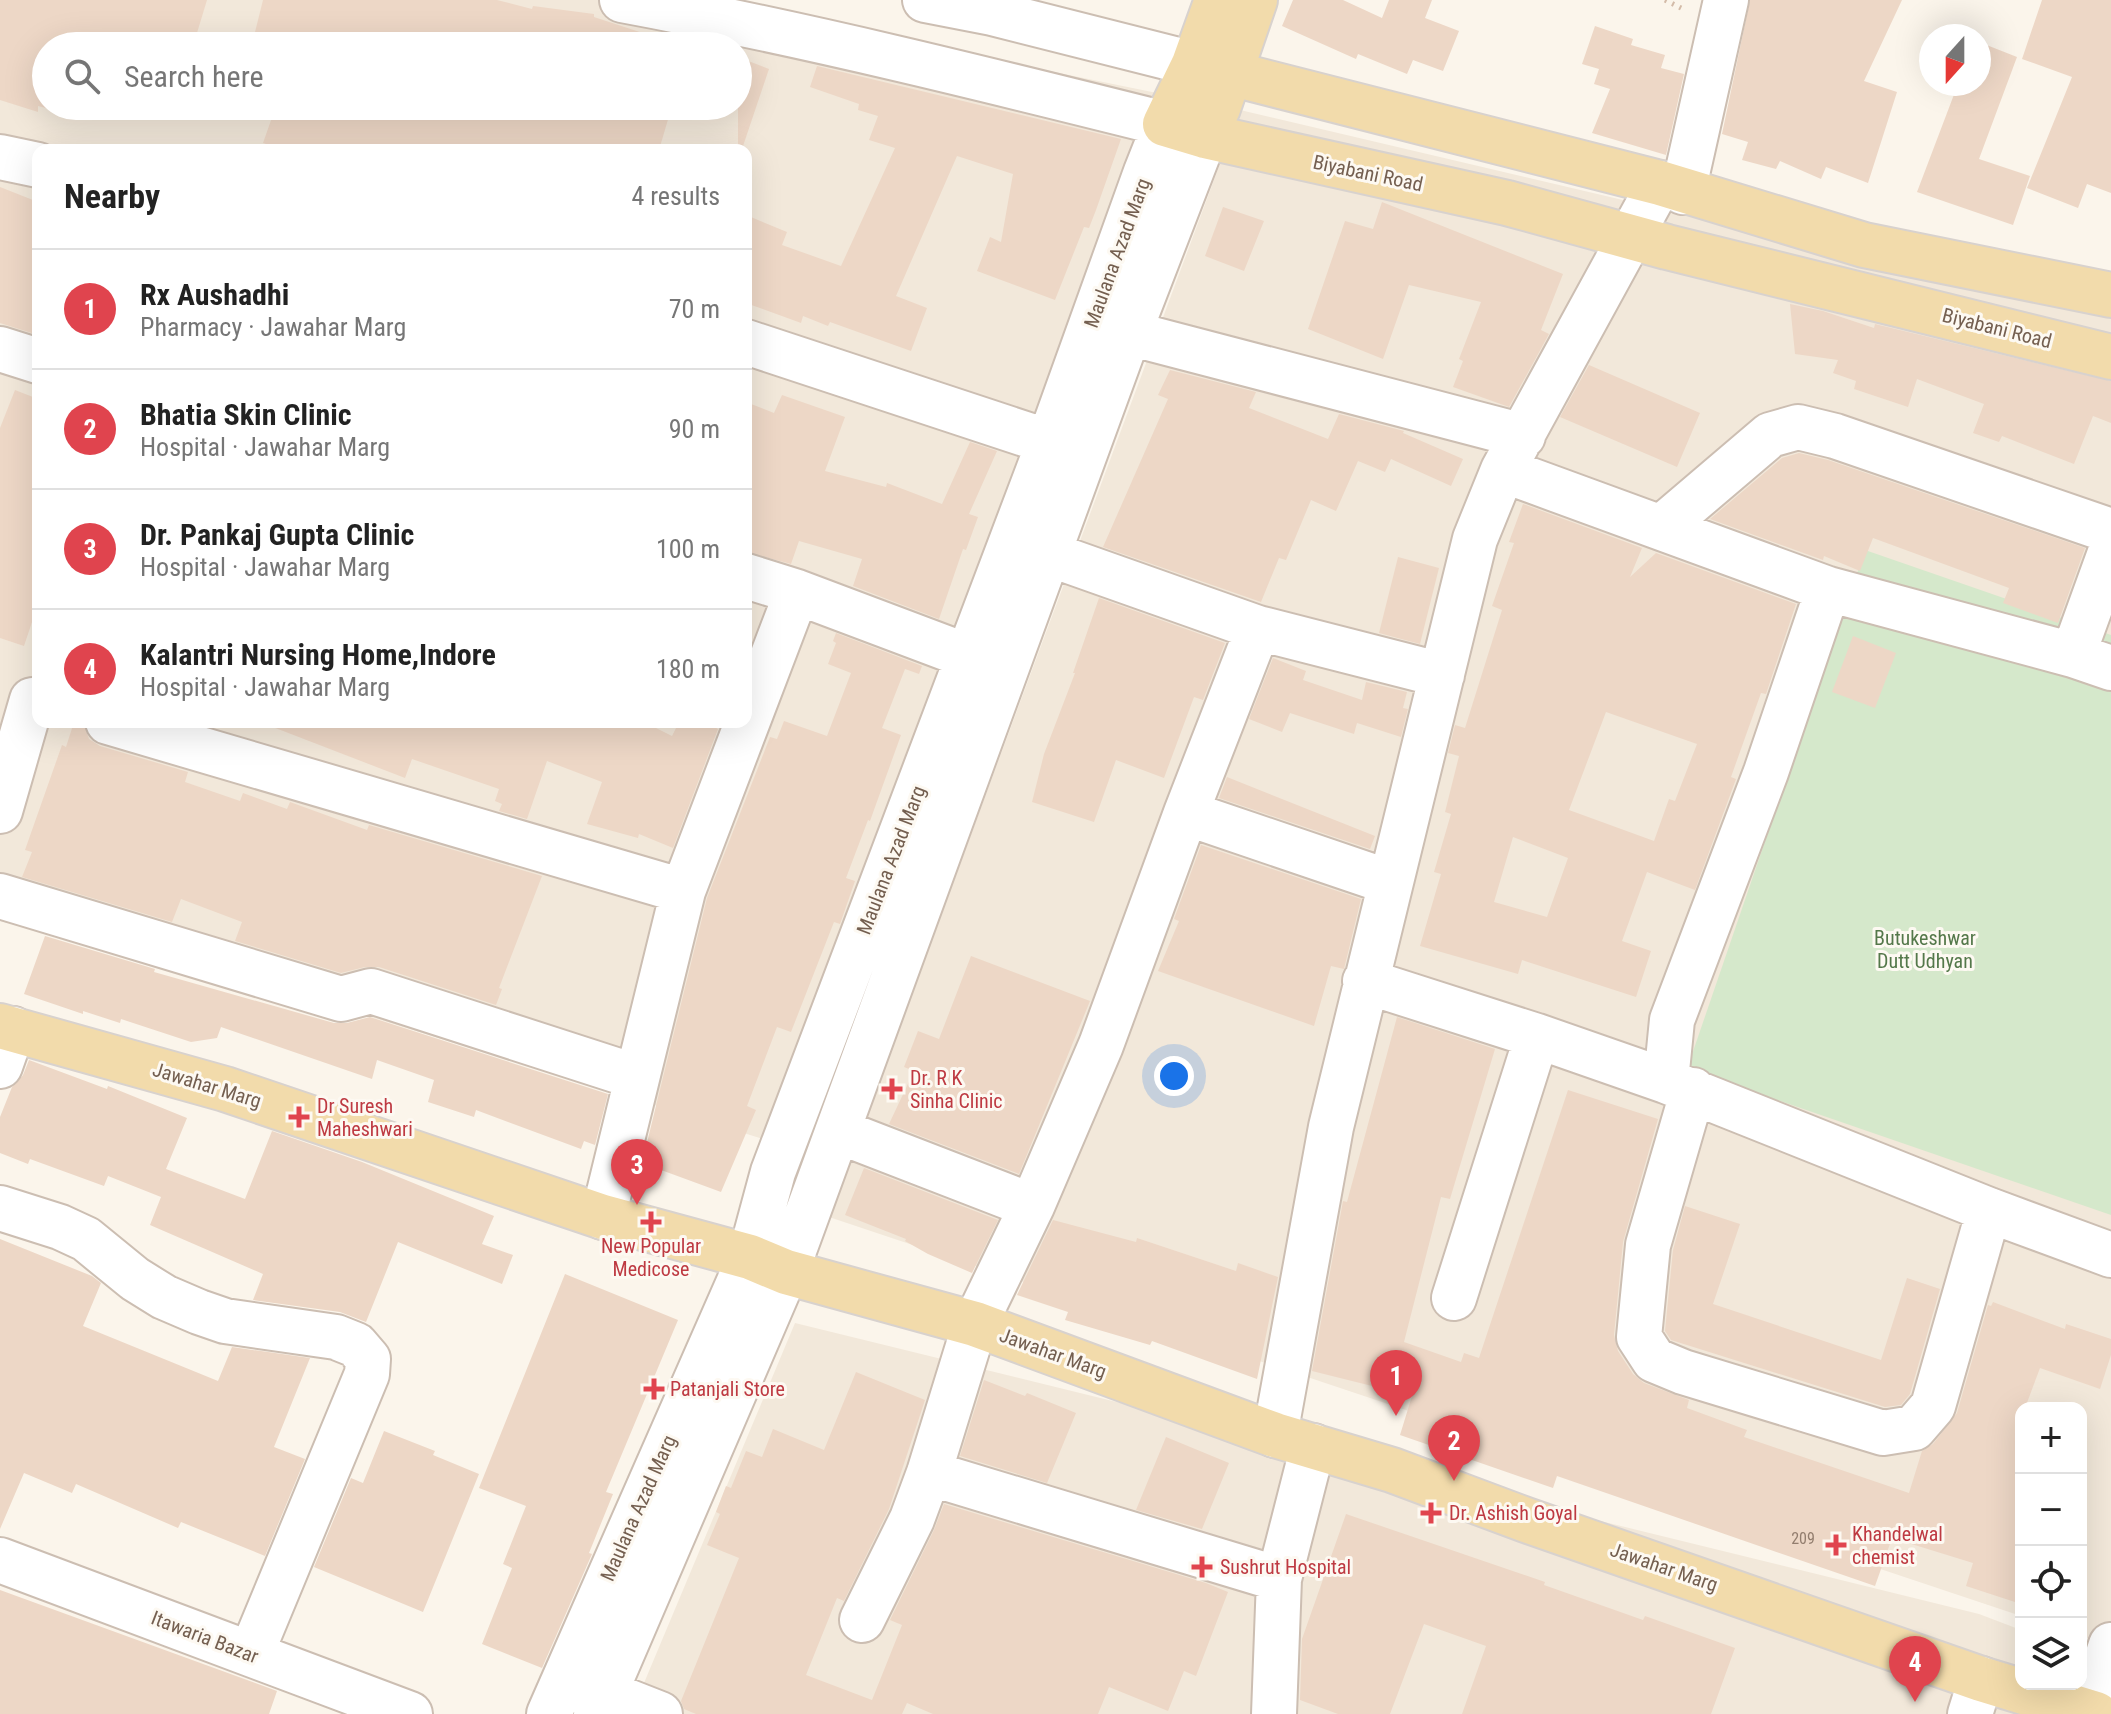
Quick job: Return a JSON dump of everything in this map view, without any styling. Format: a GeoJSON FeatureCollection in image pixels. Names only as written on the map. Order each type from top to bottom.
{"type":"FeatureCollection","features":[{"type":"Feature","properties":{"kind":"main road","name":"Maulana Azad Marg"},"geometry":{"type":"LineString","coordinates":[[1212,69],[1217,0]]}},
{"type":"Feature","properties":{"kind":"main road","name":"Maulana Azad Marg"},"geometry":{"type":"LineString","coordinates":[[1185,130],[1212,69],[1255,0]]}},
{"type":"Feature","properties":{"kind":"main road"},"geometry":{"type":"LineString","coordinates":[[1212,69],[1672,187],[1864,245],[2111,295]]}},
{"type":"Feature","properties":{"kind":"main road","name":"Biyabani Road"},"geometry":{"type":"LineString","coordinates":[[1185,130],[1507,203],[1630,237],[2111,357]]}},
{"type":"Feature","properties":{"kind":"main road","name":"Jawahar Marg"},"geometry":{"type":"LineString","coordinates":[[4,1040],[225,1089],[603,1217],[975,1324],[1294,1440],[1392,1470],[1976,1697],[2092,1713]]}},
{"type":"Feature","properties":{"kind":"street","name":"Biyabani Road"},"geometry":{"type":"LineString","coordinates":[[622,0],[960,73],[1185,130]]}},
{"type":"Feature","properties":{"kind":"street"},"geometry":{"type":"LineString","coordinates":[[925,0],[993,7],[1212,69]]}},
{"type":"Feature","properties":{"kind":"street"},"geometry":{"type":"LineString","coordinates":[[1285,1710],[1279,1579],[1331,1127],[1475,539],[1513,453],[1630,237],[1672,187],[1726,0]]}},
{"type":"Feature","properties":{"kind":"street","name":"Maulana Azad Marg"},"geometry":{"type":"LineString","coordinates":[[556,1695],[768,1264],[838,1131],[1129,333],[1185,130]]}},
{"type":"Feature","properties":{"kind":"street","name":"Maulana Azad Marg"},"geometry":{"type":"LineString","coordinates":[[600,1703],[768,1264],[773,1172],[1049,442],[1146,172],[1185,130]]}},
{"type":"Feature","properties":{"kind":"street"},"geometry":{"type":"LineString","coordinates":[[0,157],[32,164]]}},
{"type":"Feature","properties":{"kind":"street"},"geometry":{"type":"LineString","coordinates":[[1129,333],[1513,453],[1662,527],[1828,589],[2092,662],[2111,550]]}},
{"type":"Feature","properties":{"kind":"street"},"geometry":{"type":"LineString","coordinates":[[752,344],[1049,442]]}},
{"type":"Feature","properties":{"kind":"street"},"geometry":{"type":"LineString","coordinates":[[0,349],[32,359]]}},
{"type":"Feature","properties":{"kind":"street"},"geometry":{"type":"LineString","coordinates":[[1662,527],[1770,435],[1798,427],[1835,436],[2111,531]]}},
{"type":"Feature","properties":{"kind":"street"},"geometry":{"type":"LineString","coordinates":[[1049,554],[1258,628],[1442,675]]}},
{"type":"Feature","properties":{"kind":"street"},"geometry":{"type":"LineString","coordinates":[[752,578],[967,656]]}},
{"type":"Feature","properties":{"kind":"street"},"geometry":{"type":"LineString","coordinates":[[1828,589],[1766,772],[1672,1020],[1679,1086],[1648,1245],[1639,1337],[1654,1360],[1683,1372],[1883,1433],[1914,1428],[1933,1406],[1989,1210]]}},
{"type":"Feature","properties":{"kind":"street"},"geometry":{"type":"LineString","coordinates":[[752,710],[797,592]]}},
{"type":"Feature","properties":{"kind":"street"},"geometry":{"type":"LineString","coordinates":[[862,1620],[912,1519],[975,1324],[1032,1206],[1101,1045],[1258,628]]}},
{"type":"Feature","properties":{"kind":"street"},"geometry":{"type":"LineString","coordinates":[[0,811],[23,697]]}},
{"type":"Feature","properties":{"kind":"street"},"geometry":{"type":"LineString","coordinates":[[128,728],[683,891]]}},
{"type":"Feature","properties":{"kind":"street"},"geometry":{"type":"LineString","coordinates":[[603,1217],[683,891],[745,728]]}},
{"type":"Feature","properties":{"kind":"street"},"geometry":{"type":"LineString","coordinates":[[1186,813],[1389,882]]}},
{"type":"Feature","properties":{"kind":"street"},"geometry":{"type":"LineString","coordinates":[[0,896],[341,999],[371,991],[637,1077]]}},
{"type":"Feature","properties":{"kind":"street"},"geometry":{"type":"LineString","coordinates":[[1365,981],[1679,1086],[1989,1210],[2111,1255]]}},
{"type":"Feature","properties":{"kind":"street"},"geometry":{"type":"LineString","coordinates":[[1454,1298],[1537,1036]]}},
{"type":"Feature","properties":{"kind":"street"},"geometry":{"type":"LineString","coordinates":[[838,1131],[1032,1206]]}},
{"type":"Feature","properties":{"kind":"street"},"geometry":{"type":"LineString","coordinates":[[0,1208],[60,1227],[86,1239],[135,1279],[164,1297],[199,1312],[225,1321],[336,1337],[356,1345],[368,1359],[367,1374],[251,1654]]}},
{"type":"Feature","properties":{"kind":"street"},"geometry":{"type":"LineString","coordinates":[[929,1473],[1279,1579]]}},
{"type":"Feature","properties":{"kind":"street","name":"Itawaria Bazar"},"geometry":{"type":"LineString","coordinates":[[0,1560],[410,1714]]}},
{"type":"Feature","properties":{"kind":"street"},"geometry":{"type":"LineString","coordinates":[[2092,1713],[2111,1645]]}},
{"type":"Feature","properties":{"kind":"street"},"geometry":{"type":"LineString","coordinates":[[556,1695],[660,1714]]}},
{"type":"Feature","properties":{"kind":"shaded area"},"geometry":{"type":"Polygon","coordinates":[[[0,0],[699,0],[1157,93],[763,1139],[339,1007],[0,921],[0,0]]]}},
{"type":"Feature","properties":{"kind":"shaded area"},"geometry":{"type":"Polygon","coordinates":[[[1240,110],[2111,315],[2111,1646],[2087,1638],[2087,1402],[2015,1402],[2015,1614],[829,1217],[1240,110]]]}},
{"type":"Feature","properties":{"kind":"shaded area"},"geometry":{"type":"Polygon","coordinates":[[[795,1323],[1979,1614],[2015,1628],[2015,1690],[2087,1690],[2087,1655],[2111,1665],[2111,1714],[631,1714],[795,1323]]]}},
{"type":"Feature","properties":{"kind":"green space","name":"Butukeshwar Dutt Udhyan"},"geometry":{"type":"Polygon","coordinates":[[[1865,550],[2111,635],[2111,1215],[1687,1069],[1865,550]]]}},
{"type":"Feature","properties":{"kind":"building"},"geometry":{"type":"Polygon","coordinates":[[[0,0],[207,0],[197,32],[32,32],[32,110],[0,100],[0,0]]]}},
{"type":"Feature","properties":{"kind":"building"},"geometry":{"type":"Polygon","coordinates":[[[263,0],[497,0],[532,9],[533,6],[594,14],[594,17],[640,32],[255,32],[263,0]]]}},
{"type":"Feature","properties":{"kind":"building"},"geometry":{"type":"Polygon","coordinates":[[[1293,0],[1343,0],[1382,18],[1389,0],[1432,0],[1425,18],[1459,31],[1443,71],[1413,60],[1407,74],[1358,54],[1356,59],[1282,26],[1293,0]]]}},
{"type":"Feature","properties":{"kind":"building"},"geometry":{"type":"Polygon","coordinates":[[[1750,0],[1902,0],[1864,81],[1897,92],[1868,183],[1826,167],[1821,179],[1780,161],[1776,169],[1742,160],[1748,142],[1722,134],[1750,0]]]}},
{"type":"Feature","properties":{"kind":"building"},"geometry":{"type":"Polygon","coordinates":[[[2042,0],[2111,0],[2111,193],[2087,184],[2078,208],[2027,188],[2072,77],[2022,59],[2042,0]]]}},
{"type":"Feature","properties":{"kind":"building"},"geometry":{"type":"Polygon","coordinates":[[[1595,26],[1633,39],[1631,45],[1665,55],[1661,68],[1684,74],[1666,155],[1592,133],[1610,89],[1594,84],[1599,69],[1582,64],[1595,26]]]}},
{"type":"Feature","properties":{"kind":"building"},"geometry":{"type":"Polygon","coordinates":[[[1991,47],[2017,57],[1979,159],[2030,176],[2013,225],[1917,192],[1953,96],[1991,96],[1991,47]]]}},
{"type":"Feature","properties":{"kind":"building"},"geometry":{"type":"Polygon","coordinates":[[[752,62],[769,69],[752,119],[752,62]]]}},
{"type":"Feature","properties":{"kind":"building"},"geometry":{"type":"Polygon","coordinates":[[[817,66],[1121,139],[1089,228],[1084,227],[1055,300],[977,271],[990,237],[1001,242],[1013,174],[957,156],[896,296],[927,308],[911,351],[830,322],[828,326],[803,316],[801,323],[752,305],[752,217],[787,232],[782,245],[841,266],[895,148],[869,140],[878,116],[858,110],[859,104],[810,87],[817,66]]]}},
{"type":"Feature","properties":{"kind":"building"},"geometry":{"type":"Polygon","coordinates":[[[271,120],[668,120],[661,144],[263,143],[271,120]]]}},
{"type":"Feature","properties":{"kind":"building"},"geometry":{"type":"Polygon","coordinates":[[[738,120],[752,120],[744,144],[738,144],[738,120]]]}},
{"type":"Feature","properties":{"kind":"building"},"geometry":{"type":"Polygon","coordinates":[[[0,187],[32,200],[32,333],[0,323],[0,187]]]}},
{"type":"Feature","properties":{"kind":"building"},"geometry":{"type":"Polygon","coordinates":[[[1382,202],[1563,274],[1541,330],[1549,334],[1509,407],[1453,387],[1463,361],[1459,359],[1481,302],[1409,285],[1383,359],[1308,329],[1345,221],[1373,229],[1382,202]]]}},
{"type":"Feature","properties":{"kind":"building"},"geometry":{"type":"Polygon","coordinates":[[[1223,207],[1264,221],[1244,271],[1205,256],[1223,207]]]}},
{"type":"Feature","properties":{"kind":"building"},"geometry":{"type":"Polygon","coordinates":[[[1790,304],[1874,328],[1875,324],[2111,381],[2111,423],[2093,416],[2074,464],[2002,436],[1999,442],[1973,433],[1984,404],[1917,379],[1908,407],[1854,389],[1856,381],[1833,373],[1838,360],[1795,354],[1790,304]]]}},
{"type":"Feature","properties":{"kind":"building"},"geometry":{"type":"Polygon","coordinates":[[[1589,365],[1700,413],[1677,467],[1560,417],[1589,365]]]}},
{"type":"Feature","properties":{"kind":"building"},"geometry":{"type":"Polygon","coordinates":[[[1170,370],[1256,392],[1249,408],[1328,439],[1339,414],[1404,431],[1463,459],[1451,486],[1391,459],[1385,472],[1358,461],[1336,511],[1311,500],[1286,560],[1279,558],[1261,602],[1103,547],[1168,399],[1158,395],[1170,370]]]}},
{"type":"Feature","properties":{"kind":"building"},"geometry":{"type":"Polygon","coordinates":[[[15,390],[32,397],[32,622],[24,646],[0,638],[0,428],[15,390]]]}},
{"type":"Feature","properties":{"kind":"building"},"geometry":{"type":"Polygon","coordinates":[[[782,395],[845,417],[825,471],[886,487],[887,483],[942,504],[970,442],[997,451],[969,514],[978,517],[966,550],[963,549],[939,619],[853,586],[862,559],[799,541],[791,564],[752,554],[752,404],[774,413],[782,395]]]}},
{"type":"Feature","properties":{"kind":"building"},"geometry":{"type":"Polygon","coordinates":[[[1799,453],[1828,460],[2085,548],[2058,623],[2003,603],[2009,588],[1873,538],[1860,571],[1710,519],[1782,458],[1799,453]]]}},
{"type":"Feature","properties":{"kind":"building"},"geometry":{"type":"Polygon","coordinates":[[[1523,504],[1642,548],[1630,577],[1656,553],[1796,604],[1766,694],[1761,693],[1731,777],[1736,779],[1695,890],[1647,872],[1622,941],[1651,951],[1636,997],[1522,960],[1518,974],[1420,946],[1441,874],[1434,872],[1451,814],[1445,812],[1459,756],[1448,753],[1455,725],[1465,728],[1502,610],[1492,606],[1514,543],[1509,542],[1523,504]],[[1606,712],[1569,810],[1654,841],[1669,799],[1675,801],[1697,744],[1606,712]],[[1513,837],[1494,902],[1547,917],[1568,858],[1513,837]]]}},
{"type":"Feature","properties":{"kind":"building"},"geometry":{"type":"Polygon","coordinates":[[[1398,557],[1439,568],[1420,644],[1379,633],[1398,557]]]}},
{"type":"Feature","properties":{"kind":"building"},"geometry":{"type":"Polygon","coordinates":[[[1099,598],[1225,643],[1203,700],[1194,697],[1164,778],[1116,760],[1094,822],[1032,802],[1044,754],[1099,598]]]}},
{"type":"Feature","properties":{"kind":"building"},"geometry":{"type":"Polygon","coordinates":[[[836,633],[922,666],[919,674],[905,669],[882,728],[901,735],[846,878],[855,881],[840,924],[834,922],[791,1032],[777,1027],[747,1106],[756,1110],[721,1192],[642,1163],[707,898],[770,737],[777,739],[784,721],[827,736],[851,673],[828,664],[836,643],[833,641],[836,633]]]}},
{"type":"Feature","properties":{"kind":"building"},"geometry":{"type":"Polygon","coordinates":[[[1853,636],[1896,653],[1875,708],[1832,692],[1853,636]]]}},
{"type":"Feature","properties":{"kind":"building"},"geometry":{"type":"Polygon","coordinates":[[[1273,658],[1306,671],[1303,680],[1362,700],[1366,682],[1407,692],[1403,708],[1408,709],[1401,737],[1357,723],[1354,734],[1290,713],[1282,732],[1249,719],[1273,658]]]}},
{"type":"Feature","properties":{"kind":"building"},"geometry":{"type":"Polygon","coordinates":[[[72,728],[85,728],[89,739],[100,746],[188,772],[185,782],[240,801],[243,793],[287,809],[290,802],[367,830],[369,825],[542,876],[499,988],[502,989],[496,1005],[379,967],[341,973],[235,941],[242,922],[181,899],[172,922],[22,877],[32,852],[25,850],[62,745],[66,747],[72,728]]]}},
{"type":"Feature","properties":{"kind":"building"},"geometry":{"type":"Polygon","coordinates":[[[275,728],[656,728],[672,736],[676,728],[718,729],[673,848],[639,834],[638,838],[587,824],[602,782],[547,761],[527,819],[499,811],[502,804],[495,801],[499,789],[412,759],[405,778],[275,728]]]}},
{"type":"Feature","properties":{"kind":"building"},"geometry":{"type":"Polygon","coordinates":[[[1227,777],[1375,836],[1370,849],[1219,798],[1227,777]]]}},
{"type":"Feature","properties":{"kind":"building"},"geometry":{"type":"Polygon","coordinates":[[[1201,845],[1361,899],[1344,969],[1331,966],[1314,1026],[1158,971],[1179,921],[1174,919],[1201,845]]]}},
{"type":"Feature","properties":{"kind":"building"},"geometry":{"type":"Polygon","coordinates":[[[45,936],[155,969],[154,972],[334,1023],[370,1017],[608,1094],[595,1145],[584,1141],[581,1149],[476,1110],[474,1117],[428,1102],[434,1080],[377,1060],[372,1079],[221,1027],[217,1038],[191,1042],[121,1019],[120,1023],[83,1011],[83,1014],[24,994],[45,936]]]}},
{"type":"Feature","properties":{"kind":"building"},"geometry":{"type":"Polygon","coordinates":[[[971,956],[1090,1001],[1019,1174],[889,1124],[914,1071],[904,1067],[918,1031],[939,1039],[971,956]]]}},
{"type":"Feature","properties":{"kind":"building"},"geometry":{"type":"Polygon","coordinates":[[[1397,1017],[1495,1049],[1450,1199],[1441,1197],[1404,1342],[1461,1362],[1464,1353],[1479,1358],[1568,1090],[1658,1119],[1623,1242],[1614,1335],[1618,1351],[1633,1374],[1644,1383],[1689,1400],[1687,1408],[1747,1430],[1744,1437],[1909,1493],[1922,1451],[1933,1444],[1957,1413],[1988,1305],[1991,1306],[1993,1302],[2065,1329],[2066,1324],[2111,1339],[2111,1355],[2100,1389],[2040,1368],[2027,1402],[2015,1402],[2015,1602],[1966,1586],[1973,1563],[1892,1538],[1875,1586],[1557,1476],[1553,1488],[1400,1435],[1412,1396],[1312,1371],[1343,1201],[1347,1202],[1397,1017]]]}},
{"type":"Feature","properties":{"kind":"building"},"geometry":{"type":"Polygon","coordinates":[[[29,1060],[107,1089],[108,1086],[187,1118],[166,1169],[245,1199],[272,1131],[362,1162],[494,1216],[482,1244],[513,1255],[502,1284],[398,1242],[366,1322],[340,1312],[253,1300],[263,1274],[150,1225],[161,1197],[108,1176],[104,1186],[30,1159],[28,1164],[0,1153],[0,1117],[12,1087],[23,1075],[29,1060]]]}},
{"type":"Feature","properties":{"kind":"building"},"geometry":{"type":"Polygon","coordinates":[[[864,1168],[998,1220],[972,1273],[928,1254],[906,1239],[845,1215],[864,1168]]]}},
{"type":"Feature","properties":{"kind":"building"},"geometry":{"type":"Polygon","coordinates":[[[1685,1206],[1740,1224],[1713,1304],[1881,1360],[1907,1278],[1940,1289],[1910,1394],[1901,1405],[1885,1407],[1671,1340],[1665,1331],[1673,1250],[1685,1206]]]}},
{"type":"Feature","properties":{"kind":"building"},"geometry":{"type":"Polygon","coordinates":[[[1053,1220],[1136,1242],[1137,1238],[1236,1271],[1238,1263],[1278,1277],[1257,1379],[1152,1341],[1150,1345],[1065,1320],[1068,1312],[1017,1295],[1053,1220]]]}},
{"type":"Feature","properties":{"kind":"building"},"geometry":{"type":"Polygon","coordinates":[[[0,1239],[92,1276],[101,1283],[83,1326],[218,1381],[232,1347],[310,1358],[274,1447],[305,1459],[265,1556],[181,1522],[178,1528],[76,1484],[72,1493],[24,1473],[0,1529],[0,1239]]]}},
{"type":"Feature","properties":{"kind":"building"},"geometry":{"type":"Polygon","coordinates":[[[565,1274],[678,1320],[606,1492],[613,1494],[589,1553],[592,1554],[542,1668],[482,1644],[512,1568],[503,1564],[526,1506],[479,1488],[565,1274]]]}},
{"type":"Feature","properties":{"kind":"building"},"geometry":{"type":"Polygon","coordinates":[[[856,1372],[925,1400],[889,1509],[844,1601],[837,1598],[806,1675],[872,1700],[902,1625],[890,1620],[944,1504],[1228,1592],[1196,1676],[1184,1671],[1168,1711],[1109,1687],[1098,1714],[933,1714],[907,1703],[902,1714],[696,1714],[684,1709],[681,1701],[739,1558],[707,1545],[720,1514],[716,1512],[726,1486],[731,1488],[746,1451],[762,1457],[773,1429],[824,1450],[856,1372]]]}},
{"type":"Feature","properties":{"kind":"building"},"geometry":{"type":"Polygon","coordinates":[[[984,1380],[1076,1413],[1047,1483],[960,1456],[984,1380]]]}},
{"type":"Feature","properties":{"kind":"building"},"geometry":{"type":"Polygon","coordinates":[[[384,1431],[435,1451],[433,1455],[479,1474],[423,1612],[314,1567],[351,1478],[363,1483],[384,1431]]]}},
{"type":"Feature","properties":{"kind":"building"},"geometry":{"type":"Polygon","coordinates":[[[1166,1437],[1229,1463],[1202,1529],[1136,1510],[1166,1437]]]}},
{"type":"Feature","properties":{"kind":"building"},"geometry":{"type":"Polygon","coordinates":[[[1346,1514],[1545,1582],[1544,1585],[1643,1620],[1645,1616],[1735,1648],[1711,1714],[1462,1714],[1486,1646],[1424,1624],[1390,1714],[1338,1714],[1300,1700],[1302,1639],[1346,1514]]]}},
{"type":"Feature","properties":{"kind":"building"},"geometry":{"type":"Polygon","coordinates":[[[0,1590],[277,1691],[269,1714],[0,1714],[0,1590]]]}},
{"type":"Feature","properties":{"kind":"place","name":"Dr. R K Sinha Clinic"},"geometry":{"type":"Point","coordinates":[892,1089]}},
{"type":"Feature","properties":{"kind":"place","name":"Dr Suresh Maheshwari"},"geometry":{"type":"Point","coordinates":[299,1117]}},
{"type":"Feature","properties":{"kind":"place","name":"Dr. Pankaj Gupta Clinic"},"geometry":{"type":"Point","coordinates":[637,1205]}},
{"type":"Feature","properties":{"kind":"place","name":"New Popular Medicose"},"geometry":{"type":"Point","coordinates":[651,1222]}},
{"type":"Feature","properties":{"kind":"place","name":"Patanjali Store"},"geometry":{"type":"Point","coordinates":[654,1389]}},
{"type":"Feature","properties":{"kind":"place","name":"Rx Aushadhi"},"geometry":{"type":"Point","coordinates":[1396,1416]}},
{"type":"Feature","properties":{"kind":"place","name":"Bhatia Skin Clinic"},"geometry":{"type":"Point","coordinates":[1454,1481]}},
{"type":"Feature","properties":{"kind":"place","name":"Dr. Ashish Goyal"},"geometry":{"type":"Point","coordinates":[1431,1513]}},
{"type":"Feature","properties":{"kind":"place","name":"Khandelwal chemist"},"geometry":{"type":"Point","coordinates":[1836,1545]}},
{"type":"Feature","properties":{"kind":"place","name":"Sushrut Hospital"},"geometry":{"type":"Point","coordinates":[1202,1567]}},
{"type":"Feature","properties":{"kind":"place","name":"Kalantri Nursing Home,Indore"},"geometry":{"type":"Point","coordinates":[1915,1702]}}]}
